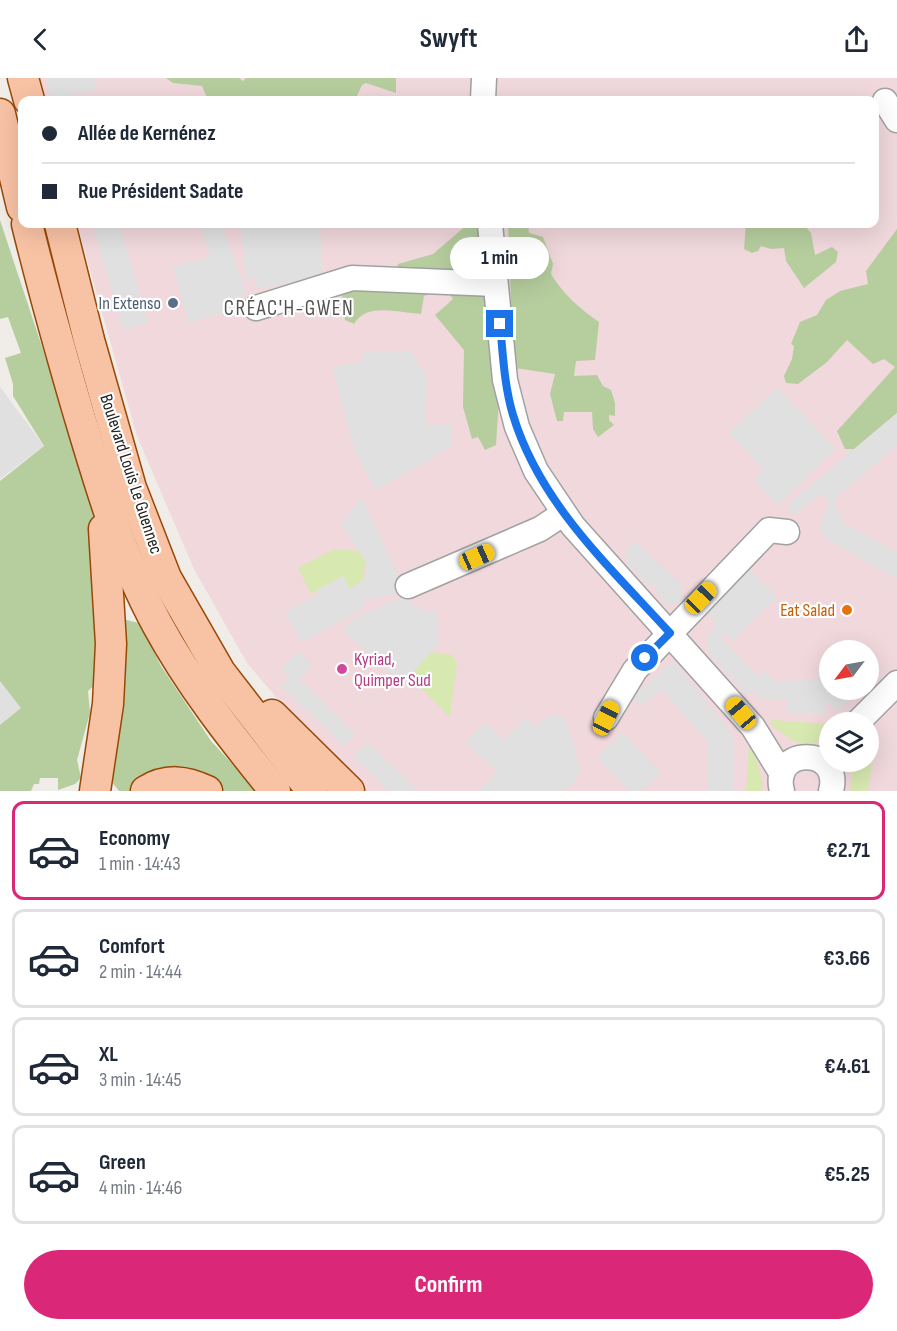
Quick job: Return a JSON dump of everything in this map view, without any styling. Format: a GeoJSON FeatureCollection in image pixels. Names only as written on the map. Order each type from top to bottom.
{"type":"FeatureCollection","features":[{"type":"Feature","properties":{"kind":"main road"},"geometry":{"type":"LineString","coordinates":[[23,78],[28,96]]}},
{"type":"Feature","properties":{"kind":"main road"},"geometry":{"type":"LineString","coordinates":[[0,114],[18,190]]}},
{"type":"Feature","properties":{"kind":"main road","name":"Boulevard Louis Le Guennec"},"geometry":{"type":"LineString","coordinates":[[28,228],[99,481],[126,559],[170,648],[208,705],[275,791]]}},
{"type":"Feature","properties":{"kind":"main road","name":"Boulevard Louis Le Guennec"},"geometry":{"type":"LineString","coordinates":[[61,228],[119,444],[142,520],[180,605],[220,672],[246,709],[312,791]]}},
{"type":"Feature","properties":{"kind":"main road"},"geometry":{"type":"LineString","coordinates":[[119,444],[189,594],[225,655],[279,723],[350,791]]}},
{"type":"Feature","properties":{"kind":"main road"},"geometry":{"type":"LineString","coordinates":[[95,791],[108,704],[111,644],[110,592],[99,481]]}},
{"type":"Feature","properties":{"kind":"main road"},"geometry":{"type":"LineString","coordinates":[[146,791],[161,784],[180,781],[207,791]]}},
{"type":"Feature","properties":{"kind":"street"},"geometry":{"type":"LineString","coordinates":[[483,96],[484,78]]}},
{"type":"Feature","properties":{"kind":"street"},"geometry":{"type":"LineString","coordinates":[[490,228],[506,380],[513,413],[532,463],[563,514],[753,727],[785,750],[819,763]]}},
{"type":"Feature","properties":{"kind":"street"},"geometry":{"type":"LineString","coordinates":[[256,308],[352,278],[495,284]]}},
{"type":"Feature","properties":{"kind":"street"},"geometry":{"type":"LineString","coordinates":[[408,586],[540,529],[563,514]]}},
{"type":"Feature","properties":{"kind":"street"},"geometry":{"type":"LineString","coordinates":[[606,718],[625,683],[769,530],[787,532]]}},
{"type":"Feature","properties":{"kind":"street"},"geometry":{"type":"LineString","coordinates":[[868,712],[897,683]]}},
{"type":"Feature","properties":{"kind":"street"},"geometry":{"type":"LineString","coordinates":[[879,721],[897,704]]}},
{"type":"Feature","properties":{"kind":"street"},"geometry":{"type":"LineString","coordinates":[[753,727],[781,786]]}},
{"type":"Feature","properties":{"kind":"street"},"geometry":{"type":"LineString","coordinates":[[781,786],[789,763],[819,765]]}},
{"type":"Feature","properties":{"kind":"shaded area"},"geometry":{"type":"Polygon","coordinates":[[[39,78],[897,78],[897,791],[365,791],[298,723],[247,663],[194,569],[137,436],[78,228],[879,228],[879,96],[43,96],[39,78]]]}},
{"type":"Feature","properties":{"kind":"shaded area"},"geometry":{"type":"Polygon","coordinates":[[[46,78],[94,78],[97,90],[66,96],[49,96],[46,78]]]}},
{"type":"Feature","properties":{"kind":"shaded area"},"geometry":{"type":"Polygon","coordinates":[[[94,228],[120,228],[148,323],[123,330],[94,228]]]}},
{"type":"Feature","properties":{"kind":"shaded area"},"geometry":{"type":"Polygon","coordinates":[[[202,228],[222,228],[247,294],[235,299],[238,308],[188,323],[173,267],[210,257],[202,228]]]}},
{"type":"Feature","properties":{"kind":"shaded area"},"geometry":{"type":"Polygon","coordinates":[[[240,228],[320,228],[323,273],[316,280],[256,288],[255,278],[246,279],[240,228]]]}},
{"type":"Feature","properties":{"kind":"shaded area"},"geometry":{"type":"Polygon","coordinates":[[[364,351],[411,352],[427,377],[425,425],[452,424],[451,447],[376,490],[355,452],[332,367],[362,362],[364,351]]]}},
{"type":"Feature","properties":{"kind":"shaded area"},"geometry":{"type":"Polygon","coordinates":[[[0,387],[44,446],[0,479],[0,387]]]}},
{"type":"Feature","properties":{"kind":"shaded area"},"geometry":{"type":"Polygon","coordinates":[[[777,387],[836,449],[778,505],[754,480],[764,469],[729,433],[777,387]]]}},
{"type":"Feature","properties":{"kind":"shaded area"},"geometry":{"type":"Polygon","coordinates":[[[897,413],[897,445],[834,500],[844,524],[897,552],[897,579],[825,538],[819,528],[829,504],[823,493],[793,516],[787,505],[897,413]]]}},
{"type":"Feature","properties":{"kind":"shaded area"},"geometry":{"type":"Polygon","coordinates":[[[362,498],[406,592],[362,600],[366,607],[302,642],[285,612],[317,595],[317,590],[343,576],[349,589],[364,580],[367,569],[365,560],[340,524],[362,498]]]}},
{"type":"Feature","properties":{"kind":"shaded area"},"geometry":{"type":"Polygon","coordinates":[[[635,541],[682,585],[683,603],[662,604],[661,595],[657,595],[656,586],[645,586],[644,578],[638,578],[634,567],[627,567],[626,551],[635,541]]]}},
{"type":"Feature","properties":{"kind":"shaded area"},"geometry":{"type":"Polygon","coordinates":[[[750,570],[777,597],[732,641],[725,633],[720,637],[759,676],[765,671],[775,681],[814,680],[819,676],[819,700],[850,700],[836,712],[826,701],[826,712],[787,713],[787,700],[761,700],[752,691],[747,696],[707,651],[707,631],[714,631],[714,620],[707,613],[750,570]]]}},
{"type":"Feature","properties":{"kind":"shaded area"},"geometry":{"type":"Polygon","coordinates":[[[406,596],[410,603],[425,612],[436,610],[438,646],[401,684],[343,630],[355,618],[406,596]]]}},
{"type":"Feature","properties":{"kind":"shaded area"},"geometry":{"type":"Polygon","coordinates":[[[299,652],[312,664],[300,679],[355,734],[344,746],[281,686],[289,677],[281,669],[299,652]]]}},
{"type":"Feature","properties":{"kind":"shaded area"},"geometry":{"type":"Polygon","coordinates":[[[673,661],[731,732],[734,741],[733,791],[707,791],[707,741],[662,690],[640,706],[633,697],[673,661]]]}},
{"type":"Feature","properties":{"kind":"shaded area"},"geometry":{"type":"Polygon","coordinates":[[[0,681],[21,708],[0,725],[0,681]]]}},
{"type":"Feature","properties":{"kind":"shaded area"},"geometry":{"type":"Polygon","coordinates":[[[549,716],[564,716],[581,771],[573,783],[565,791],[479,791],[497,771],[465,743],[485,722],[504,740],[526,717],[535,726],[549,716]]]}},
{"type":"Feature","properties":{"kind":"shaded area"},"geometry":{"type":"Polygon","coordinates":[[[623,732],[661,773],[642,791],[629,791],[597,757],[623,732]]]}},
{"type":"Feature","properties":{"kind":"shaded area"},"geometry":{"type":"Polygon","coordinates":[[[367,742],[419,791],[389,791],[353,757],[367,742]]]}},
{"type":"Feature","properties":{"kind":"green space"},"geometry":{"type":"Polygon","coordinates":[[[166,78],[239,78],[243,81],[246,78],[396,78],[396,93],[366,83],[362,85],[357,96],[206,96],[202,86],[173,83],[166,78]]]}},
{"type":"Feature","properties":{"kind":"green space"},"geometry":{"type":"Polygon","coordinates":[[[0,220],[50,371],[65,402],[91,496],[103,590],[122,619],[139,623],[161,666],[211,741],[257,791],[119,791],[111,781],[120,693],[126,678],[123,672],[96,684],[88,691],[90,713],[77,760],[81,778],[75,784],[58,790],[58,778],[40,778],[39,784],[34,784],[31,791],[0,791],[0,481],[44,446],[13,396],[13,384],[5,358],[21,353],[8,317],[0,319],[0,220]]]}},
{"type":"Feature","properties":{"kind":"green space"},"geometry":{"type":"Polygon","coordinates":[[[463,228],[479,228],[483,233],[506,309],[511,299],[508,228],[528,228],[529,233],[543,237],[553,264],[551,274],[572,301],[599,322],[595,360],[576,361],[574,376],[597,375],[603,386],[611,390],[615,403],[615,416],[609,415],[609,420],[614,425],[598,437],[593,429],[592,412],[564,412],[563,421],[557,421],[550,394],[555,374],[501,366],[496,445],[485,450],[478,437],[472,439],[463,407],[464,350],[435,315],[453,299],[445,288],[424,296],[421,314],[384,310],[367,313],[354,324],[345,320],[341,303],[344,289],[394,284],[398,264],[433,254],[463,228]]]}},
{"type":"Feature","properties":{"kind":"green space"},"geometry":{"type":"Polygon","coordinates":[[[746,228],[807,228],[811,233],[815,255],[832,247],[838,252],[836,262],[804,288],[786,261],[784,248],[771,249],[761,246],[758,251],[752,253],[744,249],[746,228]]]}},
{"type":"Feature","properties":{"kind":"green space"},"geometry":{"type":"Polygon","coordinates":[[[897,229],[897,413],[854,449],[845,449],[837,431],[895,367],[884,359],[873,364],[847,340],[827,362],[798,384],[786,383],[784,376],[792,359],[794,346],[791,344],[800,322],[817,315],[826,300],[840,291],[868,284],[866,271],[897,229]]]}},
{"type":"Feature","properties":{"kind":"green space"},"geometry":{"type":"Polygon","coordinates":[[[334,549],[358,551],[365,560],[364,580],[349,589],[343,576],[311,594],[298,568],[334,549]]]}},
{"type":"Feature","properties":{"kind":"green space"},"geometry":{"type":"Polygon","coordinates":[[[431,652],[453,655],[457,663],[450,718],[410,676],[431,652]]]}},
{"type":"Feature","properties":{"kind":"green space"},"geometry":{"type":"Polygon","coordinates":[[[772,720],[819,723],[819,740],[815,744],[796,742],[770,723],[772,720]]]}},
{"type":"Feature","properties":{"kind":"green space"},"geometry":{"type":"Polygon","coordinates":[[[749,745],[753,749],[763,783],[761,791],[746,791],[749,745]]]}},
{"type":"Feature","properties":{"kind":"green space"},"geometry":{"type":"Polygon","coordinates":[[[852,772],[871,772],[868,791],[850,791],[852,772]]]}},
{"type":"Feature","properties":{"kind":"place","name":"In Extenso"},"geometry":{"type":"Point","coordinates":[173,303]}},
{"type":"Feature","properties":{"kind":"place","name":"Eat Salad"},"geometry":{"type":"Point","coordinates":[847,610]}},
{"type":"Feature","properties":{"kind":"place","name":"Kyriad, Quimper Sud"},"geometry":{"type":"Point","coordinates":[342,669]}},
{"type":"Feature","properties":{"kind":"district","name":"CRÉAC'H-GWEN"},"geometry":{"type":"Point","coordinates":[289,308]}},
{"type":"Feature","properties":{"kind":"route"},"geometry":{"type":"LineString","coordinates":[[500,324],[506,380],[513,413],[522,442],[536,471],[563,514],[670,633],[645,658]]}}]}
